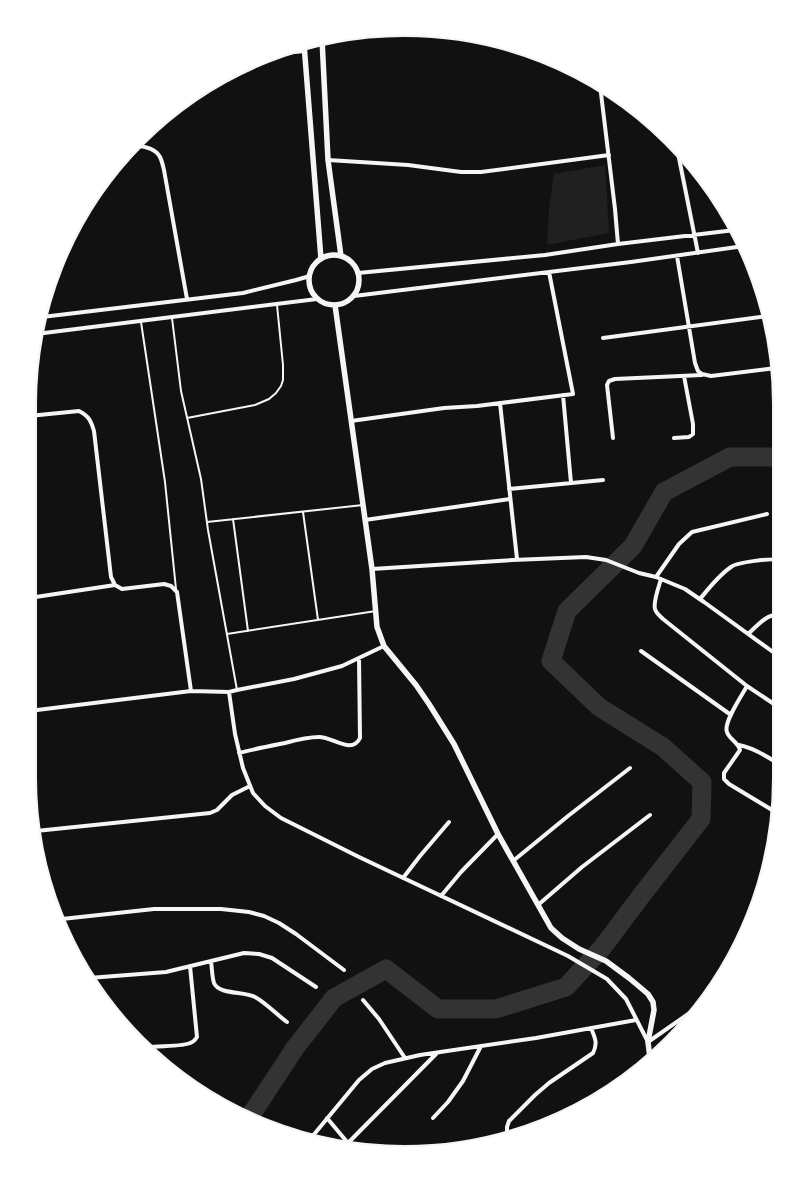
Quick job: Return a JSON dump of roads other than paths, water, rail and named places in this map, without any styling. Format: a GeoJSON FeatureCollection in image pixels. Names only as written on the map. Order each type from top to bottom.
{"type":"FeatureCollection","features":[{"type":"Feature","properties":{"kind":"street"},"geometry":{"type":"LineString","coordinates":[[322,46],[328,160],[340,256]]}},
{"type":"Feature","properties":{"kind":"street"},"geometry":{"type":"LineString","coordinates":[[301,51],[305,51],[321,259]]}},
{"type":"Feature","properties":{"kind":"street"},"geometry":{"type":"LineString","coordinates":[[601,93],[618,244]]}},
{"type":"Feature","properties":{"kind":"street"},"geometry":{"type":"LineString","coordinates":[[141,147],[148,148],[155,152],[160,158],[187,299]]}},
{"type":"Feature","properties":{"kind":"street"},"geometry":{"type":"LineString","coordinates":[[328,160],[408,165],[461,172],[481,172],[609,155]]}},
{"type":"Feature","properties":{"kind":"street"},"geometry":{"type":"LineString","coordinates":[[679,159],[698,253]]}},
{"type":"Feature","properties":{"kind":"street"},"geometry":{"type":"LineString","coordinates":[[358,273],[544,255],[618,244],[729,231]]}},
{"type":"Feature","properties":{"kind":"street"},"geometry":{"type":"LineString","coordinates":[[354,296],[677,256],[737,247]]}},
{"type":"Feature","properties":{"kind":"street"},"geometry":{"type":"LineString","coordinates":[[340,256],[354,265],[358,273],[358,289],[348,302],[340,305],[324,303],[312,292],[310,284],[312,268],[321,259],[324,257],[340,256]]}},
{"type":"Feature","properties":{"kind":"street"},"geometry":{"type":"LineString","coordinates":[[677,256],[695,363],[698,371],[702,374]]}},
{"type":"Feature","properties":{"kind":"street"},"geometry":{"type":"LineString","coordinates":[[351,421],[444,408],[573,394],[548,272]]}},
{"type":"Feature","properties":{"kind":"street"},"geometry":{"type":"LineString","coordinates":[[47,316],[243,292],[310,276]]}},
{"type":"Feature","properties":{"kind":"street"},"geometry":{"type":"LineString","coordinates":[[43,333],[317,298]]}},
{"type":"Feature","properties":{"kind":"street"},"geometry":{"type":"LineString","coordinates":[[335,305],[372,569],[377,626],[384,646],[429,704],[454,744],[498,834],[551,928],[562,938],[578,948],[606,961],[630,978],[648,994],[653,1002],[654,1010],[648,1042],[649,1053]]}},
{"type":"Feature","properties":{"kind":"street"},"geometry":{"type":"LineString","coordinates":[[603,338],[762,317]]}},
{"type":"Feature","properties":{"kind":"street"},"geometry":{"type":"LineString","coordinates":[[613,438],[607,385],[609,381],[615,379],[702,374],[711,376],[771,369]]}},
{"type":"Feature","properties":{"kind":"street"},"geometry":{"type":"LineString","coordinates":[[674,438],[689,437],[693,434],[694,429],[684,376]]}},
{"type":"Feature","properties":{"kind":"street"},"geometry":{"type":"LineString","coordinates":[[563,395],[571,483]]}},
{"type":"Feature","properties":{"kind":"street"},"geometry":{"type":"LineString","coordinates":[[500,403],[517,559]]}},
{"type":"Feature","properties":{"kind":"street"},"geometry":{"type":"LineString","coordinates":[[36,415],[80,411],[86,415],[91,422],[94,431],[111,577],[115,585],[122,589],[164,584],[171,586],[176,592],[191,691]]}},
{"type":"Feature","properties":{"kind":"street"},"geometry":{"type":"LineString","coordinates":[[509,489],[603,480]]}},
{"type":"Feature","properties":{"kind":"street"},"geometry":{"type":"LineString","coordinates":[[365,520],[510,499]]}},
{"type":"Feature","properties":{"kind":"street"},"geometry":{"type":"LineString","coordinates":[[656,577],[679,544],[692,532],[767,514]]}},
{"type":"Feature","properties":{"kind":"street"},"geometry":{"type":"LineString","coordinates":[[372,569],[586,556],[606,560],[639,573],[656,577],[684,589],[773,652]]}},
{"type":"Feature","properties":{"kind":"street"},"geometry":{"type":"LineString","coordinates":[[700,599],[731,566],[773,559]]}},
{"type":"Feature","properties":{"kind":"street"},"geometry":{"type":"LineString","coordinates":[[661,580],[655,609],[663,619],[747,686],[773,703]]}},
{"type":"Feature","properties":{"kind":"street"},"geometry":{"type":"LineString","coordinates":[[36,597],[115,585]]}},
{"type":"Feature","properties":{"kind":"street"},"geometry":{"type":"LineString","coordinates":[[748,634],[773,615]]}},
{"type":"Feature","properties":{"kind":"street"},"geometry":{"type":"LineString","coordinates":[[36,710],[191,691],[229,692],[294,679],[342,666],[384,646]]}},
{"type":"Feature","properties":{"kind":"street"},"geometry":{"type":"LineString","coordinates":[[641,651],[731,715]]}},
{"type":"Feature","properties":{"kind":"street"},"geometry":{"type":"LineString","coordinates":[[239,752],[305,738],[327,738],[348,746],[357,743],[360,738],[360,658]]}},
{"type":"Feature","properties":{"kind":"street"},"geometry":{"type":"LineString","coordinates":[[747,686],[731,715],[726,727],[727,733],[739,745],[761,752],[773,760]]}},
{"type":"Feature","properties":{"kind":"street"},"geometry":{"type":"LineString","coordinates":[[229,692],[235,734],[243,768],[253,793],[265,806],[281,818],[440,896],[568,956],[607,979],[626,999],[648,1042]]}},
{"type":"Feature","properties":{"kind":"street"},"geometry":{"type":"LineString","coordinates":[[739,745],[740,750],[724,773],[724,779],[771,810]]}},
{"type":"Feature","properties":{"kind":"street"},"geometry":{"type":"LineString","coordinates":[[514,861],[568,816],[630,768]]}},
{"type":"Feature","properties":{"kind":"street"},"geometry":{"type":"LineString","coordinates":[[40,831],[210,813],[217,810],[232,795],[250,786]]}},
{"type":"Feature","properties":{"kind":"street"},"geometry":{"type":"LineString","coordinates":[[538,904],[582,867],[650,815]]}},
{"type":"Feature","properties":{"kind":"street"},"geometry":{"type":"LineString","coordinates":[[403,878],[448,822]]}},
{"type":"Feature","properties":{"kind":"street"},"geometry":{"type":"LineString","coordinates":[[440,896],[498,834]]}},
{"type":"Feature","properties":{"kind":"street"},"geometry":{"type":"LineString","coordinates":[[64,919],[154,909],[221,909],[250,912],[264,916],[279,923],[344,970]]}},
{"type":"Feature","properties":{"kind":"street"},"geometry":{"type":"LineString","coordinates":[[95,978],[166,972],[244,953],[259,954],[272,958],[316,987]]}},
{"type":"Feature","properties":{"kind":"street"},"geometry":{"type":"LineString","coordinates":[[210,961],[214,982],[219,989],[254,996],[287,1022]]}},
{"type":"Feature","properties":{"kind":"street"},"geometry":{"type":"LineString","coordinates":[[153,1046],[191,1043],[197,1037],[190,966]]}},
{"type":"Feature","properties":{"kind":"street"},"geometry":{"type":"LineString","coordinates":[[362,1000],[379,1019],[405,1058]]}},
{"type":"Feature","properties":{"kind":"street"},"geometry":{"type":"LineString","coordinates":[[648,1042],[685,1016]]}},
{"type":"Feature","properties":{"kind":"street"},"geometry":{"type":"LineString","coordinates":[[314,1134],[359,1080],[372,1069],[386,1063],[437,1052],[536,1038],[636,1020]]}},
{"type":"Feature","properties":{"kind":"street"},"geometry":{"type":"LineString","coordinates":[[507,1131],[509,1121],[535,1095],[549,1083],[593,1053],[596,1047],[596,1041],[592,1028]]}},
{"type":"Feature","properties":{"kind":"street"},"geometry":{"type":"LineString","coordinates":[[433,1118],[448,1102],[463,1081],[481,1046]]}},
{"type":"Feature","properties":{"kind":"street"},"geometry":{"type":"LineString","coordinates":[[349,1142],[437,1052]]}},
{"type":"Feature","properties":{"kind":"street"},"geometry":{"type":"LineString","coordinates":[[327,1118],[347,1141]]}},
{"type":"Feature","properties":{"kind":"lane"},"geometry":{"type":"LineString","coordinates":[[187,418],[255,405],[269,399],[276,393],[283,380],[277,304]]}},
{"type":"Feature","properties":{"kind":"lane"},"geometry":{"type":"LineString","coordinates":[[171,317],[181,391],[201,479],[207,522],[237,690]]}},
{"type":"Feature","properties":{"kind":"lane"},"geometry":{"type":"LineString","coordinates":[[141,321],[165,482],[176,592]]}},
{"type":"Feature","properties":{"kind":"lane"},"geometry":{"type":"LineString","coordinates":[[207,522],[363,505]]}},
{"type":"Feature","properties":{"kind":"lane"},"geometry":{"type":"LineString","coordinates":[[303,512],[318,620]]}},
{"type":"Feature","properties":{"kind":"lane"},"geometry":{"type":"LineString","coordinates":[[233,519],[248,631]]}},
{"type":"Feature","properties":{"kind":"lane"},"geometry":{"type":"LineString","coordinates":[[227,634],[376,611]]}},
{"type":"Feature","properties":{"kind":"waterway"},"geometry":{"type":"LineString","coordinates":[[252,1113],[295,1048],[334,998],[386,969],[438,1009],[496,1009],[566,987],[602,948],[701,819],[702,782],[663,747],[599,707],[551,661],[567,611],[633,546],[664,492],[730,457],[773,457]]}}]}
